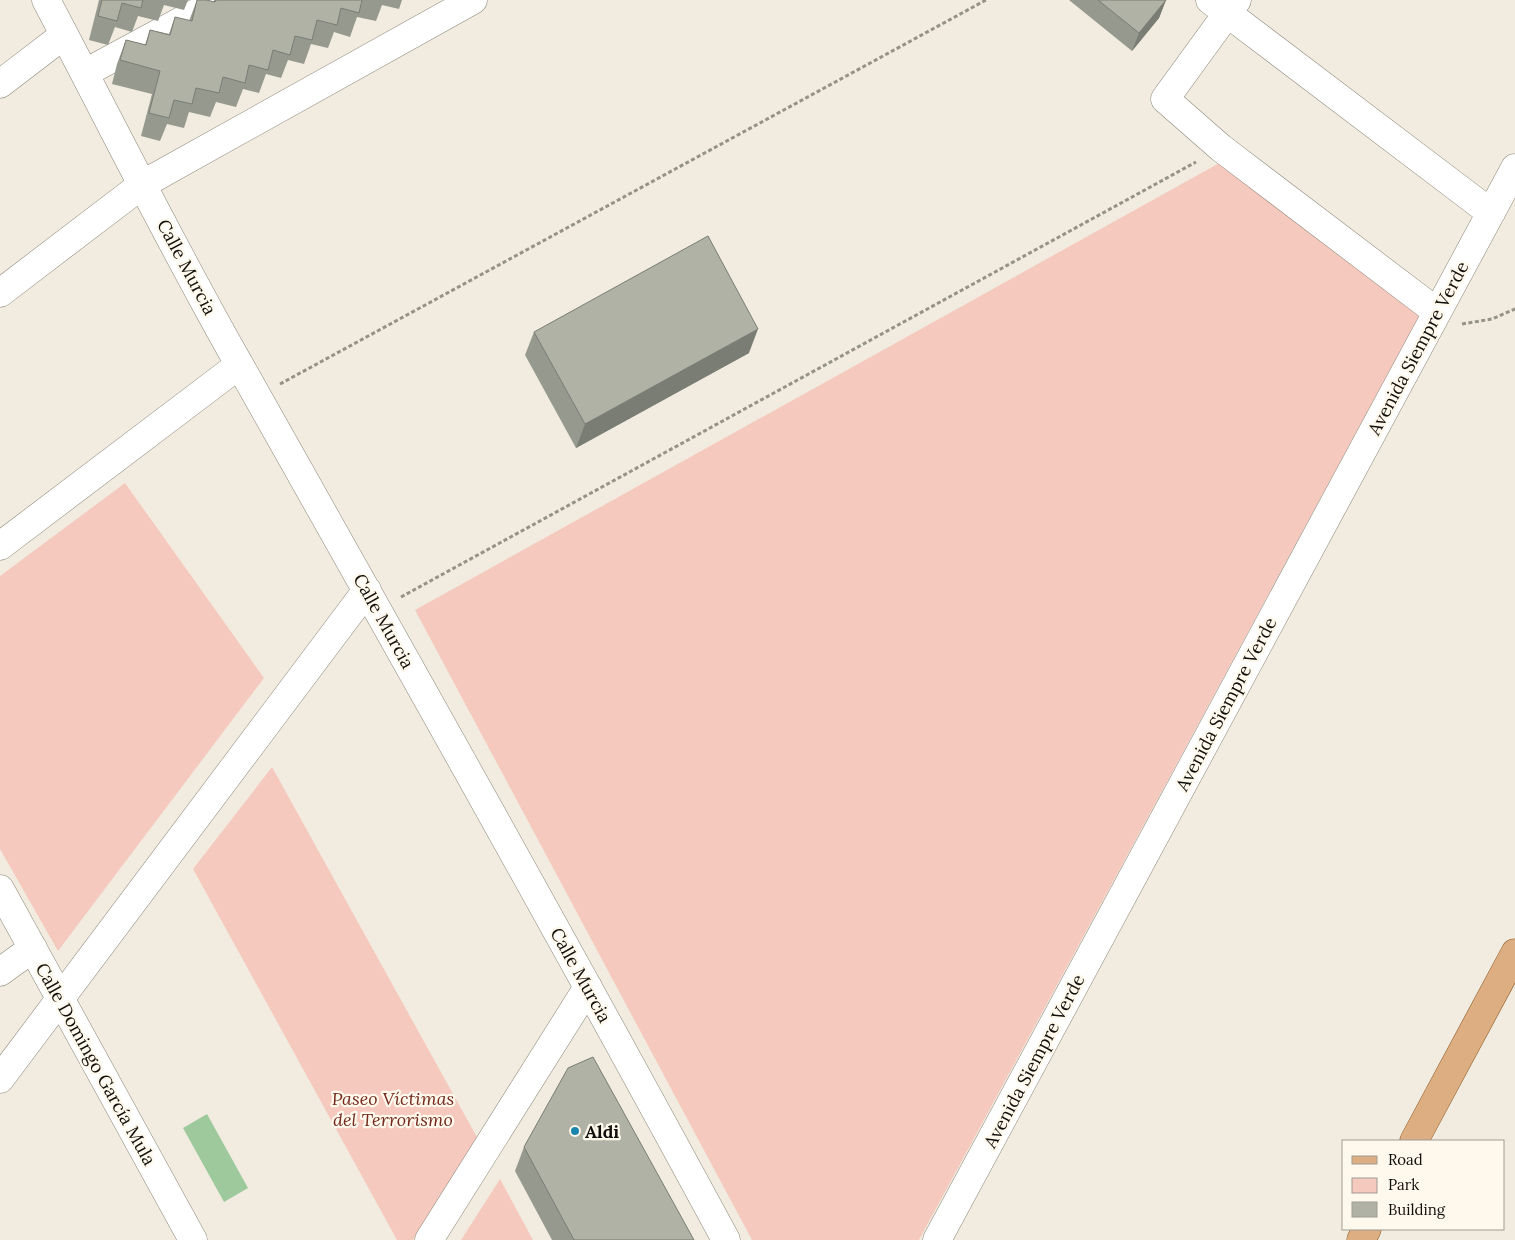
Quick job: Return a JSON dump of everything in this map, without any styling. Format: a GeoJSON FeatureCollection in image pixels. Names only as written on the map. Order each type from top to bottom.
{"type":"FeatureCollection","features":[{"type":"Feature","properties":{"kind":"main road"},"geometry":{"type":"LineString","coordinates":[[1415,1140],[1515,953]]}},
{"type":"Feature","properties":{"kind":"street","name":"Calle Murcia"},"geometry":{"type":"LineString","coordinates":[[46,0],[239,365],[373,600],[726,1240]]}},
{"type":"Feature","properties":{"kind":"street"},"geometry":{"type":"LineString","coordinates":[[85,73],[220,0]]}},
{"type":"Feature","properties":{"kind":"street"},"geometry":{"type":"LineString","coordinates":[[0,293],[143,184],[474,0]]}},
{"type":"Feature","properties":{"kind":"street"},"geometry":{"type":"LineString","coordinates":[[1446,319],[1221,148],[1165,99],[1224,4],[1491,213]]}},
{"type":"Feature","properties":{"kind":"street"},"geometry":{"type":"LineString","coordinates":[[0,84],[64,35]]}},
{"type":"Feature","properties":{"kind":"street","name":"Avenida Siempre Verde"},"geometry":{"type":"LineString","coordinates":[[937,1240],[1446,319],[1491,213],[1515,168]]}},
{"type":"Feature","properties":{"kind":"street"},"geometry":{"type":"LineString","coordinates":[[0,546],[239,365]]}},
{"type":"Feature","properties":{"kind":"street"},"geometry":{"type":"LineString","coordinates":[[0,1079],[60,999],[373,600]]}},
{"type":"Feature","properties":{"kind":"street","name":"Calle Domingo García Mula"},"geometry":{"type":"LineString","coordinates":[[0,889],[193,1240]]}},
{"type":"Feature","properties":{"kind":"street"},"geometry":{"type":"LineString","coordinates":[[0,972],[33,948]]}},
{"type":"Feature","properties":{"kind":"street"},"geometry":{"type":"LineString","coordinates":[[430,1240],[588,987]]}},
{"type":"Feature","properties":{"kind":"path"},"geometry":{"type":"LineString","coordinates":[[258,396],[986,0]]}},
{"type":"Feature","properties":{"kind":"path"},"geometry":{"type":"LineString","coordinates":[[373,600],[1221,148]]}},
{"type":"Feature","properties":{"kind":"path"},"geometry":{"type":"LineString","coordinates":[[1446,319],[1492,319],[1515,309]]}},
{"type":"Feature","properties":{"kind":"green space"},"geometry":{"type":"Polygon","coordinates":[[[1223,161],[1419,316],[919,1240],[752,1240],[415,610],[1223,161]]]}},
{"type":"Feature","properties":{"kind":"green space"},"geometry":{"type":"Polygon","coordinates":[[[125,483],[264,678],[58,951],[0,849],[0,576],[125,483]]]}},
{"type":"Feature","properties":{"kind":"green space","name":"Paseo Víctimas del Terrorismo"},"geometry":{"type":"Polygon","coordinates":[[[272,767],[478,1139],[413,1240],[397,1240],[193,869],[272,767]]]}},
{"type":"Feature","properties":{"kind":"green space"},"geometry":{"type":"Polygon","coordinates":[[[500,1179],[533,1240],[461,1240],[500,1179]]]}},
{"type":"Feature","properties":{"kind":"shaded area"},"geometry":{"type":"Polygon","coordinates":[[[207,1114],[248,1188],[224,1202],[183,1128],[207,1114]]]}},
{"type":"Feature","properties":{"kind":"building"},"geometry":{"type":"Polygon","coordinates":[[[102,0],[143,0],[141,8],[122,3],[117,21],[98,16],[102,0]]]}},
{"type":"Feature","properties":{"kind":"building"},"geometry":{"type":"Polygon","coordinates":[[[197,0],[215,2],[216,0],[362,0],[359,13],[341,8],[337,25],[317,20],[312,40],[295,36],[290,55],[273,50],[268,70],[249,65],[245,83],[223,77],[219,93],[196,88],[192,104],[174,100],[169,118],[149,113],[160,71],[120,60],[126,40],[146,45],[150,30],[170,35],[175,17],[192,21],[197,0]]]}},
{"type":"Feature","properties":{"kind":"building"},"geometry":{"type":"Polygon","coordinates":[[[1098,0],[1166,0],[1139,33],[1098,0]]]}},
{"type":"Feature","properties":{"kind":"building"},"geometry":{"type":"Polygon","coordinates":[[[708,236],[758,329],[585,424],[534,332],[708,236]]]}},
{"type":"Feature","properties":{"kind":"building","name":"Aldi"},"geometry":{"type":"Polygon","coordinates":[[[593,1057],[694,1240],[574,1240],[524,1147],[568,1068],[593,1057]]]}},
{"type":"Feature","properties":{"kind":"place","name":"Aldi"},"geometry":{"type":"Point","coordinates":[575,1131]}}]}
